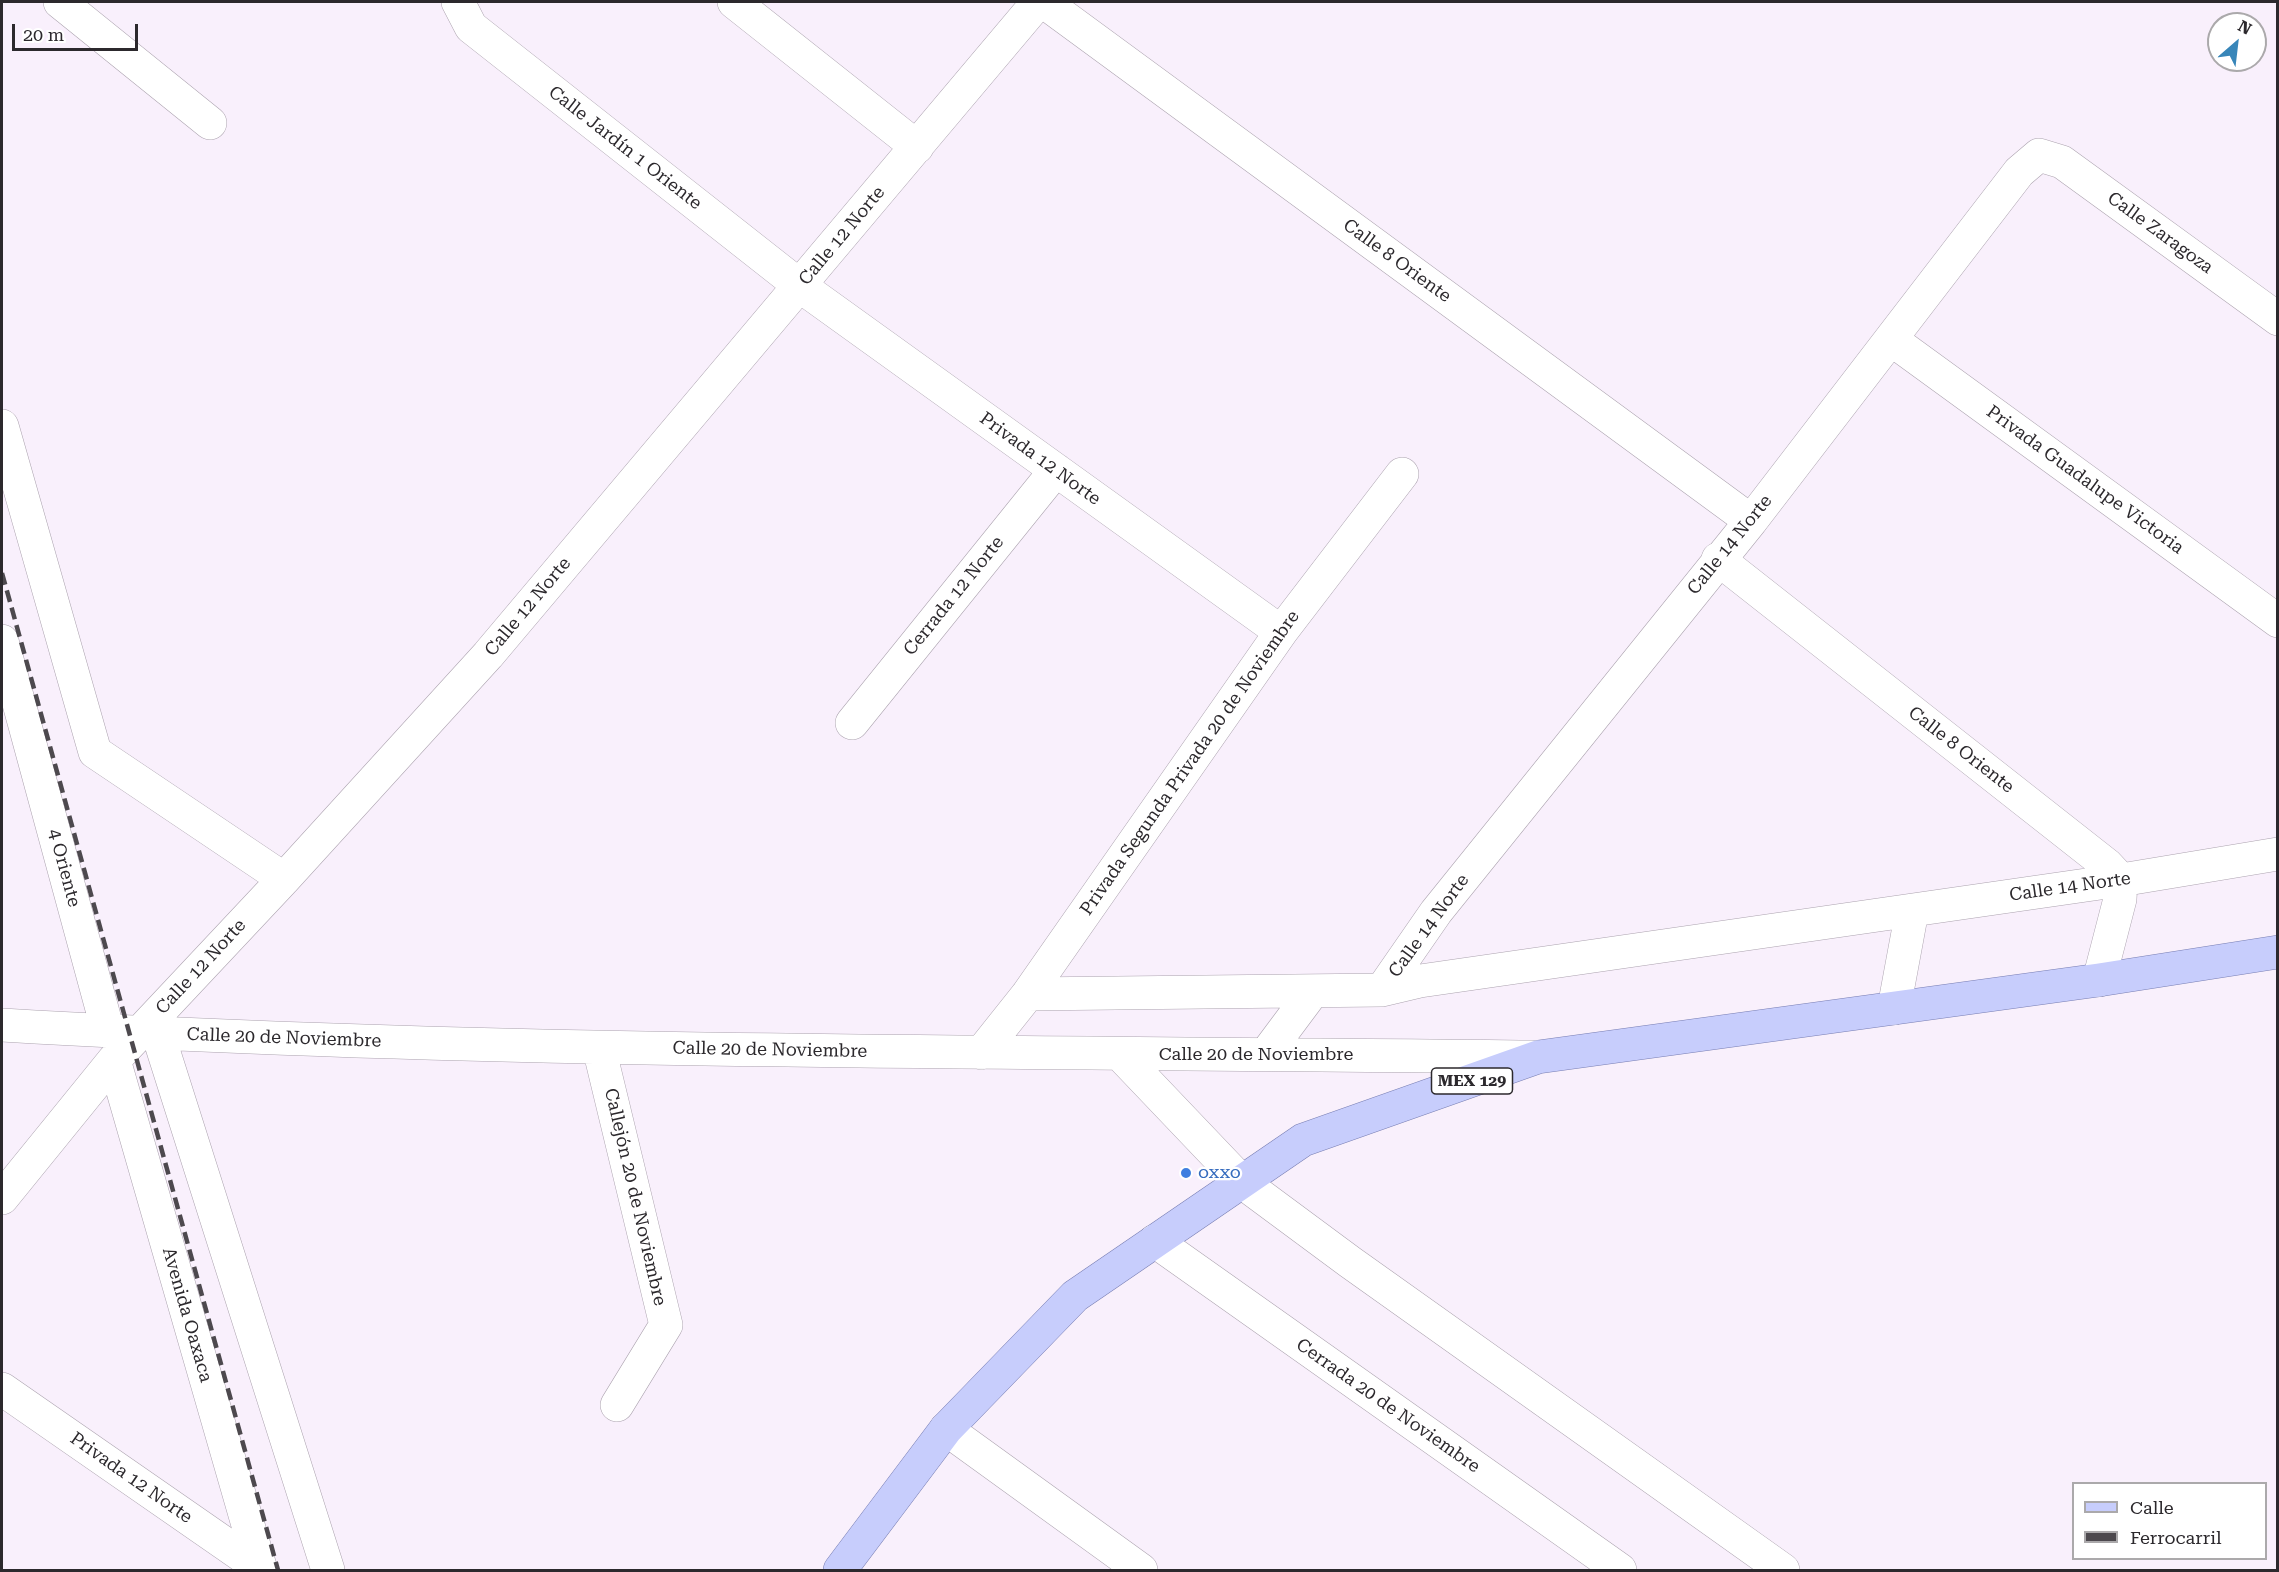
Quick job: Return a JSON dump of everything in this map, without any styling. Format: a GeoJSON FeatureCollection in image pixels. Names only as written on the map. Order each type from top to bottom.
{"type":"FeatureCollection","features":[{"type":"Feature","properties":{"kind":"main road","name":"MEX 129"},"geometry":{"type":"LineString","coordinates":[[840,1570],[946,1429],[1075,1296],[1304,1140],[1538,1057],[2099,980],[2277,952]]}},
{"type":"Feature","properties":{"kind":"street"},"geometry":{"type":"LineString","coordinates":[[60,2],[210,123]]}},
{"type":"Feature","properties":{"kind":"street","name":"Calle Jardín 1 Oriente"},"geometry":{"type":"LineString","coordinates":[[457,2],[471,27],[800,286]]}},
{"type":"Feature","properties":{"kind":"street"},"geometry":{"type":"LineString","coordinates":[[734,2],[917,147]]}},
{"type":"Feature","properties":{"kind":"street","name":"Calle 12 Norte"},"geometry":{"type":"LineString","coordinates":[[2,1198],[130,1039],[284,879],[488,655],[1038,2]]}},
{"type":"Feature","properties":{"kind":"street","name":"Calle 8 Oriente"},"geometry":{"type":"LineString","coordinates":[[1044,2],[1750,521]]}},
{"type":"Feature","properties":{"kind":"street","name":"Calle 14 Norte"},"geometry":{"type":"LineString","coordinates":[[1382,990],[1436,912],[1750,521],[1892,340],[2019,172],[2039,155]]}},
{"type":"Feature","properties":{"kind":"street","name":"Calle Zaragoza"},"geometry":{"type":"LineString","coordinates":[[2039,155],[2062,162],[2277,319]]}},
{"type":"Feature","properties":{"kind":"street","name":"Privada 12 Norte"},"geometry":{"type":"LineString","coordinates":[[800,286],[1281,632]]}},
{"type":"Feature","properties":{"kind":"street","name":"Privada Guadalupe Victoria"},"geometry":{"type":"LineString","coordinates":[[1892,340],[2277,621]]}},
{"type":"Feature","properties":{"kind":"street"},"geometry":{"type":"LineString","coordinates":[[2,426],[95,752],[284,879]]}},
{"type":"Feature","properties":{"kind":"street","name":"Cerrada 12 Norte"},"geometry":{"type":"LineString","coordinates":[[852,723],[1056,470]]}},
{"type":"Feature","properties":{"kind":"street","name":"Privada Segunda Privada 20 de Noviembre"},"geometry":{"type":"LineString","coordinates":[[981,1053],[1028,994],[1281,632],[1402,474]]}},
{"type":"Feature","properties":{"kind":"street","name":"Calle 8 Oriente"},"geometry":{"type":"LineString","coordinates":[[1718,559],[2107,865],[2121,880]]}},
{"type":"Feature","properties":{"kind":"street"},"geometry":{"type":"LineString","coordinates":[[2,641],[10,699]]}},
{"type":"Feature","properties":{"kind":"street","name":"4 Oriente"},"geometry":{"type":"LineString","coordinates":[[10,699],[130,1039]]}},
{"type":"Feature","properties":{"kind":"street","name":"Calle 14 Norte"},"geometry":{"type":"LineString","coordinates":[[1382,990],[1420,981],[2121,880],[2277,854]]}},
{"type":"Feature","properties":{"kind":"street"},"geometry":{"type":"LineString","coordinates":[[2099,980],[2120,899],[2121,880]]}},
{"type":"Feature","properties":{"kind":"street"},"geometry":{"type":"LineString","coordinates":[[1894,1008],[1912,910]]}},
{"type":"Feature","properties":{"kind":"street"},"geometry":{"type":"LineString","coordinates":[[1028,994],[1382,990]]}},
{"type":"Feature","properties":{"kind":"street"},"geometry":{"type":"LineString","coordinates":[[1266,1054],[1313,991]]}},
{"type":"Feature","properties":{"kind":"street","name":"Calle 20 de Noviembre"},"geometry":{"type":"LineString","coordinates":[[2,1025],[130,1039],[981,1053],[1538,1057]]}},
{"type":"Feature","properties":{"kind":"street"},"geometry":{"type":"LineString","coordinates":[[130,1039],[328,1570]]}},
{"type":"Feature","properties":{"kind":"street","name":"Avenida Oaxaca"},"geometry":{"type":"LineString","coordinates":[[130,1039],[260,1569]]}},
{"type":"Feature","properties":{"kind":"street","name":"Callejón 20 de Noviembre"},"geometry":{"type":"LineString","coordinates":[[599,1048],[666,1326],[617,1405]]}},
{"type":"Feature","properties":{"kind":"street"},"geometry":{"type":"LineString","coordinates":[[1120,1054],[1242,1182],[1359,1269],[1783,1570]]}},
{"type":"Feature","properties":{"kind":"street","name":"Cerrada 20 de Noviembre"},"geometry":{"type":"LineString","coordinates":[[1155,1241],[1620,1570]]}},
{"type":"Feature","properties":{"kind":"street","name":"Privada 12 Norte"},"geometry":{"type":"LineString","coordinates":[[2,1389],[260,1569]]}},
{"type":"Feature","properties":{"kind":"street"},"geometry":{"type":"LineString","coordinates":[[946,1429],[1141,1570]]}},
{"type":"Feature","properties":{"kind":"railway"},"geometry":{"type":"LineString","coordinates":[[2,573],[278,1570]]}},
{"type":"Feature","properties":{"kind":"place","name":"oxxo"},"geometry":{"type":"Point","coordinates":[1186,1173]}}]}
